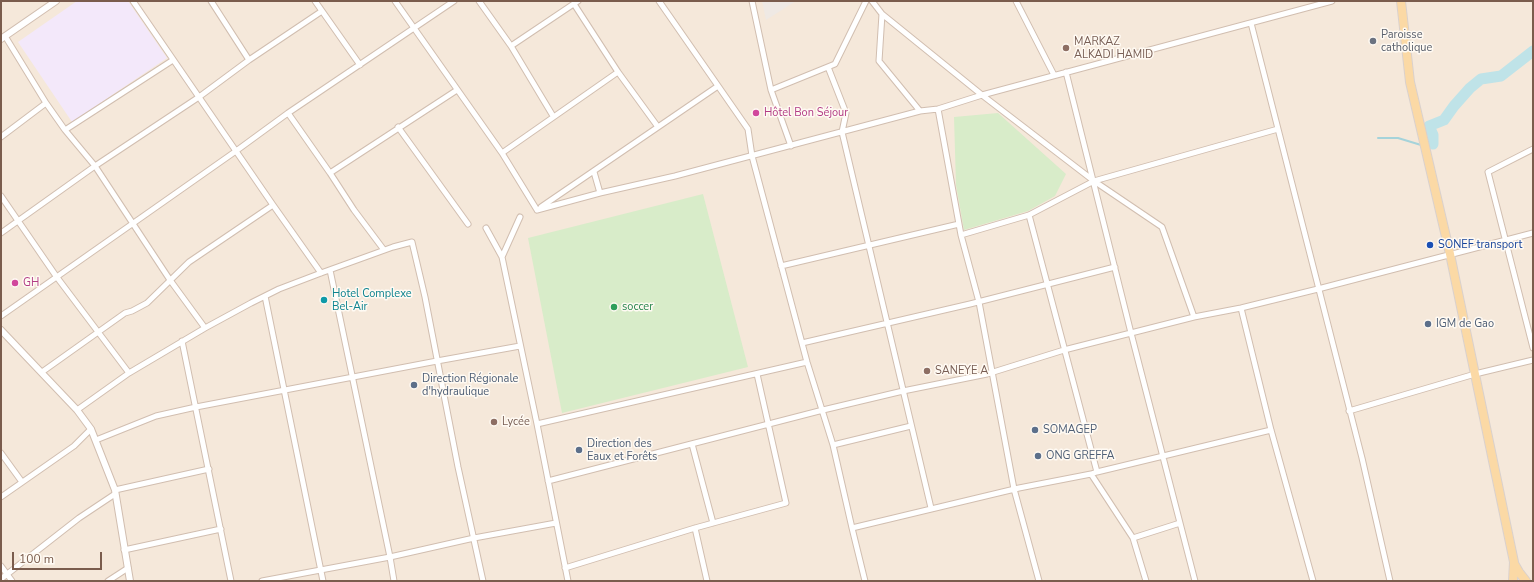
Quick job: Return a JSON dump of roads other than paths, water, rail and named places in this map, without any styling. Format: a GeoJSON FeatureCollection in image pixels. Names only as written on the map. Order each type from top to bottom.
{"type":"FeatureCollection","features":[{"type":"Feature","properties":{"kind":"main road"},"geometry":{"type":"LineString","coordinates":[[1401,1],[1410,82],[1450,254],[1514,562],[1513,581]]}},
{"type":"Feature","properties":{"kind":"main road"},"geometry":{"type":"LineString","coordinates":[[1514,562],[1526,581]]}},
{"type":"Feature","properties":{"kind":"street"},"geometry":{"type":"LineString","coordinates":[[56,1],[3,37],[65,130],[95,166],[170,280],[205,328]]}},
{"type":"Feature","properties":{"kind":"street"},"geometry":{"type":"LineString","coordinates":[[133,1],[272,205],[321,273]]}},
{"type":"Feature","properties":{"kind":"street"},"geometry":{"type":"LineString","coordinates":[[211,1],[249,60]]}},
{"type":"Feature","properties":{"kind":"street"},"geometry":{"type":"LineString","coordinates":[[315,1],[360,65]]}},
{"type":"Feature","properties":{"kind":"street"},"geometry":{"type":"LineString","coordinates":[[395,1],[502,153],[537,210]]}},
{"type":"Feature","properties":{"kind":"street"},"geometry":{"type":"LineString","coordinates":[[1,316],[288,113],[454,1]]}},
{"type":"Feature","properties":{"kind":"street"},"geometry":{"type":"LineString","coordinates":[[479,1],[511,46],[553,116]]}},
{"type":"Feature","properties":{"kind":"street"},"geometry":{"type":"LineString","coordinates":[[659,1],[748,129],[752,156],[781,266],[807,362],[824,410],[865,581]]}},
{"type":"Feature","properties":{"kind":"street"},"geometry":{"type":"LineString","coordinates":[[752,1],[771,90],[791,146]]}},
{"type":"Feature","properties":{"kind":"street"},"geometry":{"type":"LineString","coordinates":[[771,90],[835,64],[866,1]]}},
{"type":"Feature","properties":{"kind":"street"},"geometry":{"type":"LineString","coordinates":[[872,1],[882,14],[982,95],[1094,181],[1162,227],[1194,317]]}},
{"type":"Feature","properties":{"kind":"street"},"geometry":{"type":"LineString","coordinates":[[1016,1],[1054,75]]}},
{"type":"Feature","properties":{"kind":"street"},"geometry":{"type":"LineString","coordinates":[[537,210],[600,193],[675,176],[920,111],[938,109],[1054,75],[1332,1]]}},
{"type":"Feature","properties":{"kind":"street"},"geometry":{"type":"LineString","coordinates":[[511,46],[576,2],[618,72],[658,127]]}},
{"type":"Feature","properties":{"kind":"street"},"geometry":{"type":"LineString","coordinates":[[1,233],[95,166],[199,97],[249,60],[322,11]]}},
{"type":"Feature","properties":{"kind":"street"},"geometry":{"type":"LineString","coordinates":[[882,14],[878,61],[920,111]]}},
{"type":"Feature","properties":{"kind":"street"},"geometry":{"type":"LineString","coordinates":[[1251,23],[1362,458],[1390,581]]}},
{"type":"Feature","properties":{"kind":"street"},"geometry":{"type":"LineString","coordinates":[[65,130],[173,60]]}},
{"type":"Feature","properties":{"kind":"street"},"geometry":{"type":"LineString","coordinates":[[828,67],[846,113],[842,132],[931,508]]}},
{"type":"Feature","properties":{"kind":"street"},"geometry":{"type":"LineString","coordinates":[[502,153],[618,72]]}},
{"type":"Feature","properties":{"kind":"street"},"geometry":{"type":"LineString","coordinates":[[1066,72],[1195,581]]}},
{"type":"Feature","properties":{"kind":"street"},"geometry":{"type":"LineString","coordinates":[[537,210],[718,86]]}},
{"type":"Feature","properties":{"kind":"street"},"geometry":{"type":"LineString","coordinates":[[330,173],[457,90]]}},
{"type":"Feature","properties":{"kind":"street"},"geometry":{"type":"LineString","coordinates":[[1,137],[46,102]]}},
{"type":"Feature","properties":{"kind":"street"},"geometry":{"type":"LineString","coordinates":[[938,109],[961,235],[979,302],[991,373],[1014,489],[1038,581]]}},
{"type":"Feature","properties":{"kind":"street"},"geometry":{"type":"LineString","coordinates":[[288,113],[354,210],[384,250]]}},
{"type":"Feature","properties":{"kind":"street"},"geometry":{"type":"LineString","coordinates":[[398,128],[468,224]]}},
{"type":"Feature","properties":{"kind":"street"},"geometry":{"type":"LineString","coordinates":[[961,235],[1029,215],[1094,181],[1278,129]]}},
{"type":"Feature","properties":{"kind":"street"},"geometry":{"type":"LineString","coordinates":[[1533,149],[1488,172],[1533,348]]}},
{"type":"Feature","properties":{"kind":"street"},"geometry":{"type":"LineString","coordinates":[[594,172],[600,193]]}},
{"type":"Feature","properties":{"kind":"street"},"geometry":{"type":"LineString","coordinates":[[1,196],[56,276],[129,373]]}},
{"type":"Feature","properties":{"kind":"street"},"geometry":{"type":"LineString","coordinates":[[42,372],[124,313],[132,311],[147,303],[189,262],[272,205]]}},
{"type":"Feature","properties":{"kind":"street"},"geometry":{"type":"LineString","coordinates":[[1029,215],[1097,472]]}},
{"type":"Feature","properties":{"kind":"street"},"geometry":{"type":"LineString","coordinates":[[502,257],[520,217]]}},
{"type":"Feature","properties":{"kind":"street"},"geometry":{"type":"LineString","coordinates":[[781,266],[869,244],[959,224]]}},
{"type":"Feature","properties":{"kind":"street"},"geometry":{"type":"LineString","coordinates":[[486,228],[502,257],[568,581]]}},
{"type":"Feature","properties":{"kind":"street"},"geometry":{"type":"LineString","coordinates":[[548,482],[824,410],[903,391],[991,373],[1064,350],[1194,317],[1241,308],[1318,289],[1533,233]]}},
{"type":"Feature","properties":{"kind":"street"},"geometry":{"type":"LineString","coordinates":[[77,410],[129,373],[182,341],[278,289],[384,250],[412,242],[425,297],[458,467],[483,581]]}},
{"type":"Feature","properties":{"kind":"street"},"geometry":{"type":"LineString","coordinates":[[802,343],[979,302],[1115,267]]}},
{"type":"Feature","properties":{"kind":"street"},"geometry":{"type":"LineString","coordinates":[[330,270],[394,581]]}},
{"type":"Feature","properties":{"kind":"street"},"geometry":{"type":"LineString","coordinates":[[265,296],[323,581]]}},
{"type":"Feature","properties":{"kind":"street"},"geometry":{"type":"LineString","coordinates":[[1241,308],[1271,430],[1313,581]]}},
{"type":"Feature","properties":{"kind":"street"},"geometry":{"type":"LineString","coordinates":[[1,330],[77,410],[91,429],[115,492],[130,581]]}},
{"type":"Feature","properties":{"kind":"street"},"geometry":{"type":"LineString","coordinates":[[182,341],[231,581]]}},
{"type":"Feature","properties":{"kind":"street"},"geometry":{"type":"LineString","coordinates":[[96,440],[156,416],[196,407],[520,346]]}},
{"type":"Feature","properties":{"kind":"street"},"geometry":{"type":"LineString","coordinates":[[1349,411],[1475,374],[1533,360]]}},
{"type":"Feature","properties":{"kind":"street"},"geometry":{"type":"LineString","coordinates":[[537,424],[807,362]]}},
{"type":"Feature","properties":{"kind":"street"},"geometry":{"type":"LineString","coordinates":[[565,568],[695,528],[786,504],[757,374]]}},
{"type":"Feature","properties":{"kind":"street"},"geometry":{"type":"LineString","coordinates":[[833,445],[911,426]]}},
{"type":"Feature","properties":{"kind":"street"},"geometry":{"type":"LineString","coordinates":[[1,497],[74,446],[91,429]]}},
{"type":"Feature","properties":{"kind":"street"},"geometry":{"type":"LineString","coordinates":[[852,528],[1014,489],[1091,474],[1271,430]]}},
{"type":"Feature","properties":{"kind":"street"},"geometry":{"type":"LineString","coordinates":[[692,444],[713,524]]}},
{"type":"Feature","properties":{"kind":"street"},"geometry":{"type":"LineString","coordinates":[[1,453],[22,482]]}},
{"type":"Feature","properties":{"kind":"street"},"geometry":{"type":"LineString","coordinates":[[1,579],[115,492],[209,469]]}},
{"type":"Feature","properties":{"kind":"street"},"geometry":{"type":"LineString","coordinates":[[1091,474],[1133,538],[1146,581]]}},
{"type":"Feature","properties":{"kind":"street"},"geometry":{"type":"LineString","coordinates":[[262,581],[390,557],[474,538],[556,523]]}},
{"type":"Feature","properties":{"kind":"street"},"geometry":{"type":"LineString","coordinates":[[1133,538],[1180,523]]}},
{"type":"Feature","properties":{"kind":"street"},"geometry":{"type":"LineString","coordinates":[[695,528],[708,581]]}},
{"type":"Feature","properties":{"kind":"street"},"geometry":{"type":"LineString","coordinates":[[124,550],[221,529]]}},
{"type":"Feature","properties":{"kind":"street"},"geometry":{"type":"LineString","coordinates":[[1,566],[12,581]]}},
{"type":"Feature","properties":{"kind":"street"},"geometry":{"type":"LineString","coordinates":[[108,581],[128,568]]}},
{"type":"Feature","properties":{"kind":"waterway"},"geometry":{"type":"LineString","coordinates":[[1433,144],[1433,135],[1429,126],[1444,120],[1470,88],[1481,79],[1501,76],[1533,51]]}},
{"type":"Feature","properties":{"kind":"waterway"},"geometry":{"type":"LineString","coordinates":[[1378,138],[1398,138],[1421,145]]}},
{"type":"Feature","properties":{"kind":"place","name":"Paroisse catholique"},"geometry":{"type":"Point","coordinates":[1373,41]}},
{"type":"Feature","properties":{"kind":"place","name":"MARKAZ ALKADI HAMID"},"geometry":{"type":"Point","coordinates":[1066,48]}},
{"type":"Feature","properties":{"kind":"place","name":"Hôtel Bon Séjour"},"geometry":{"type":"Point","coordinates":[756,113]}},
{"type":"Feature","properties":{"kind":"place","name":"SONEF transport"},"geometry":{"type":"Point","coordinates":[1430,245]}},
{"type":"Feature","properties":{"kind":"place","name":"GH"},"geometry":{"type":"Point","coordinates":[15,283]}},
{"type":"Feature","properties":{"kind":"place","name":"Hotel Complexe Bel-Air"},"geometry":{"type":"Point","coordinates":[324,300]}},
{"type":"Feature","properties":{"kind":"place","name":"soccer"},"geometry":{"type":"Point","coordinates":[614,307]}},
{"type":"Feature","properties":{"kind":"place","name":"IGM de Gao"},"geometry":{"type":"Point","coordinates":[1428,324]}},
{"type":"Feature","properties":{"kind":"place","name":"SANEYE A"},"geometry":{"type":"Point","coordinates":[927,371]}},
{"type":"Feature","properties":{"kind":"place","name":"Direction Régionale d'hydraulique"},"geometry":{"type":"Point","coordinates":[414,385]}},
{"type":"Feature","properties":{"kind":"place","name":"Lycée"},"geometry":{"type":"Point","coordinates":[494,422]}},
{"type":"Feature","properties":{"kind":"place","name":"SOMAGEP"},"geometry":{"type":"Point","coordinates":[1035,430]}},
{"type":"Feature","properties":{"kind":"place","name":"Direction des Eaux et Forêts"},"geometry":{"type":"Point","coordinates":[579,450]}},
{"type":"Feature","properties":{"kind":"place","name":"ONG GREFFA"},"geometry":{"type":"Point","coordinates":[1038,456]}}]}
